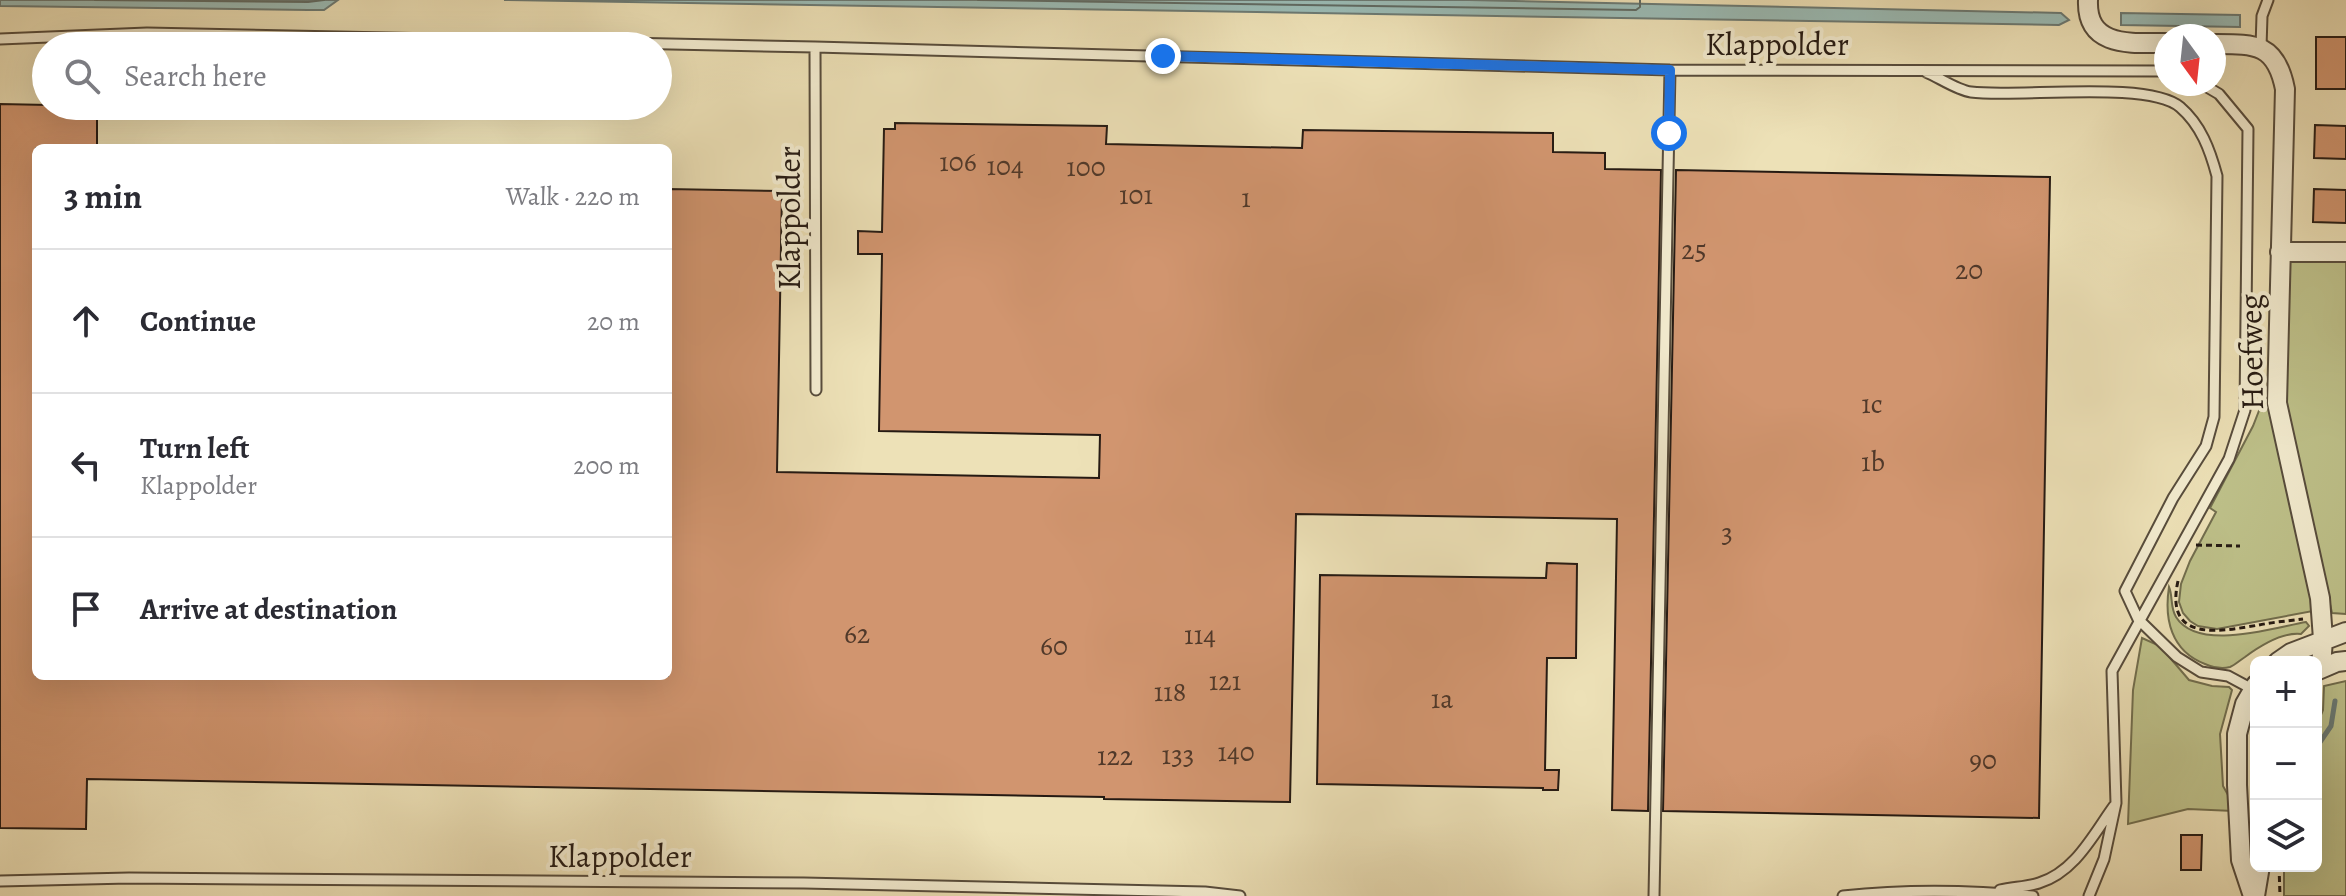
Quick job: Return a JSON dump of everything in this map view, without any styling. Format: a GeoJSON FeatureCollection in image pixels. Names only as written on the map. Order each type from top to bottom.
{"type":"FeatureCollection","features":[{"type":"Feature","properties":{"kind":"street"},"geometry":{"type":"LineString","coordinates":[[2088,0],[2087,16],[2099,34],[2122,43],[2154,43]]}},
{"type":"Feature","properties":{"kind":"street"},"geometry":{"type":"LineString","coordinates":[[2226,44],[2261,47]]}},
{"type":"Feature","properties":{"kind":"street","name":"Hoefweg"},"geometry":{"type":"LineString","coordinates":[[2261,47],[2278,65],[2285,89],[2277,403],[2320,598],[2323,639],[2320,656]]}},
{"type":"Feature","properties":{"kind":"street","name":"Hoefweg"},"geometry":{"type":"LineString","coordinates":[[2280,252],[2346,252]]}},
{"type":"Feature","properties":{"kind":"street"},"geometry":{"type":"LineString","coordinates":[[2287,656],[2346,632]]}},
{"type":"Feature","properties":{"kind":"street"},"geometry":{"type":"LineString","coordinates":[[2322,669],[2346,661]]}},
{"type":"Feature","properties":{"kind":"street"},"geometry":{"type":"LineString","coordinates":[[2250,696],[2237,734],[2237,785],[2241,860],[2254,896]]}},
{"type":"Feature","properties":{"kind":"street"},"geometry":{"type":"LineString","coordinates":[[2254,896],[2259,872]]}},
{"type":"Feature","properties":{"kind":"lane"},"geometry":{"type":"LineString","coordinates":[[2261,47],[2262,16],[2268,0]]}},
{"type":"Feature","properties":{"kind":"lane","name":"Klappolder"},"geometry":{"type":"LineString","coordinates":[[0,39],[32,38]]}},
{"type":"Feature","properties":{"kind":"lane","name":"Klappolder"},"geometry":{"type":"LineString","coordinates":[[672,44],[1670,70],[2154,71]]}},
{"type":"Feature","properties":{"kind":"lane","name":"Klappolder"},"geometry":{"type":"LineString","coordinates":[[815,47],[816,390]]}},
{"type":"Feature","properties":{"kind":"lane"},"geometry":{"type":"LineString","coordinates":[[1654,896],[1670,70]]}},
{"type":"Feature","properties":{"kind":"lane","name":"Klappolder"},"geometry":{"type":"LineString","coordinates":[[1923,71],[1969,92],[2146,94],[2178,104],[2209,146],[2217,176],[2214,417],[2206,446],[2173,498],[2125,591],[2138,619]]}},
{"type":"Feature","properties":{"kind":"lane"},"geometry":{"type":"LineString","coordinates":[[2089,896],[2104,859],[2116,803],[2112,671],[2229,459],[2245,410],[2248,129],[2221,96]]}},
{"type":"Feature","properties":{"kind":"lane"},"geometry":{"type":"LineString","coordinates":[[2138,619],[2177,657],[2201,672],[2228,676],[2250,687]]}},
{"type":"Feature","properties":{"kind":"lane"},"geometry":{"type":"LineString","coordinates":[[1987,892],[2038,883],[2061,874],[2077,858],[2116,803]]}},
{"type":"Feature","properties":{"kind":"lane","name":"Klappolder"},"geometry":{"type":"LineString","coordinates":[[0,881],[129,878],[772,883],[1205,892],[1240,896]]}},
{"type":"Feature","properties":{"kind":"lane"},"geometry":{"type":"LineString","coordinates":[[1843,896],[1883,891],[1987,892],[2033,896]]}},
{"type":"Feature","properties":{"kind":"path"},"geometry":{"type":"LineString","coordinates":[[2191,551],[2200,535]]}},
{"type":"Feature","properties":{"kind":"path"},"geometry":{"type":"LineString","coordinates":[[2194,545],[2240,546]]}},
{"type":"Feature","properties":{"kind":"path"},"geometry":{"type":"LineString","coordinates":[[2179,578],[2176,595],[2179,611],[2193,628],[2207,632],[2322,617]]}},
{"type":"Feature","properties":{"kind":"path"},"geometry":{"type":"LineString","coordinates":[[2279,872],[2280,896]]}},
{"type":"Feature","properties":{"kind":"green space"},"geometry":{"type":"Polygon","coordinates":[[[2287,262],[2346,262],[2346,614],[2332,613],[2286,410],[2287,262]]]}},
{"type":"Feature","properties":{"kind":"green space"},"geometry":{"type":"Polygon","coordinates":[[[2270,401],[2300,534],[2313,611],[2217,629],[2198,626],[2183,613],[2179,602],[2181,584],[2216,512],[2210,508],[2262,403],[2270,401]]]}},
{"type":"Feature","properties":{"kind":"green space"},"geometry":{"type":"Polygon","coordinates":[[[2169,587],[2176,617],[2187,628],[2201,633],[2236,635],[2306,622],[2309,626],[2301,634],[2279,637],[2265,644],[2230,667],[2211,666],[2184,651],[2172,633],[2168,611],[2169,587]]]}},
{"type":"Feature","properties":{"kind":"green space"},"geometry":{"type":"Polygon","coordinates":[[[2142,638],[2160,646],[2189,680],[2232,690],[2220,734],[2223,786],[2232,802],[2233,811],[2188,809],[2128,824],[2133,690],[2142,638]]]}},
{"type":"Feature","properties":{"kind":"green space"},"geometry":{"type":"Polygon","coordinates":[[[2346,681],[2346,896],[2284,896],[2284,872],[2322,872],[2324,686],[2346,681]]]}},
{"type":"Feature","properties":{"kind":"water"},"geometry":{"type":"Polygon","coordinates":[[[0,0],[338,0],[324,10],[308,10],[0,6],[0,0]]]}},
{"type":"Feature","properties":{"kind":"water"},"geometry":{"type":"Polygon","coordinates":[[[504,0],[1469,0],[2061,13],[2069,20],[2059,25],[504,0]]]}},
{"type":"Feature","properties":{"kind":"water"},"geometry":{"type":"Polygon","coordinates":[[[2121,13],[2240,15],[2240,27],[2226,27],[2226,24],[2121,25],[2121,13]]]}},
{"type":"Feature","properties":{"kind":"building"},"geometry":{"type":"Polygon","coordinates":[[[2316,37],[2346,37],[2346,89],[2316,89],[2316,37]]]}},
{"type":"Feature","properties":{"kind":"building"},"geometry":{"type":"Polygon","coordinates":[[[0,104],[32,105],[32,120],[97,120],[97,144],[32,144],[32,680],[672,680],[672,189],[782,191],[777,472],[1099,478],[1100,435],[879,431],[882,254],[858,254],[858,231],[882,232],[884,129],[895,129],[895,123],[1107,126],[1106,144],[1302,148],[1303,130],[1553,133],[1553,152],[1605,153],[1605,169],[1661,170],[1648,811],[1612,810],[1617,519],[1296,514],[1290,802],[87,779],[86,829],[0,828],[0,104]]]}},
{"type":"Feature","properties":{"kind":"building"},"geometry":{"type":"Polygon","coordinates":[[[2315,125],[2346,126],[2346,159],[2314,158],[2315,125]]]}},
{"type":"Feature","properties":{"kind":"building"},"geometry":{"type":"Polygon","coordinates":[[[1676,170],[2050,177],[2039,818],[1663,811],[1676,170]]]}},
{"type":"Feature","properties":{"kind":"building"},"geometry":{"type":"Polygon","coordinates":[[[2314,189],[2346,190],[2346,223],[2313,222],[2314,189]]]}},
{"type":"Feature","properties":{"kind":"building"},"geometry":{"type":"Polygon","coordinates":[[[1547,563],[1577,564],[1576,658],[1547,658],[1545,770],[1559,770],[1558,790],[1317,784],[1320,575],[1546,578],[1547,563]]]}},
{"type":"Feature","properties":{"kind":"building"},"geometry":{"type":"Polygon","coordinates":[[[2181,835],[2202,835],[2201,870],[2181,870],[2181,835]]]}},
{"type":"Feature","properties":{"kind":"waterway"},"geometry":{"type":"LineString","coordinates":[[2322,739],[2331,726],[2335,701]]}},
{"type":"Feature","properties":{"kind":"route"},"geometry":{"type":"LineString","coordinates":[[1163,56],[1670,70],[1669,133]]}}]}
